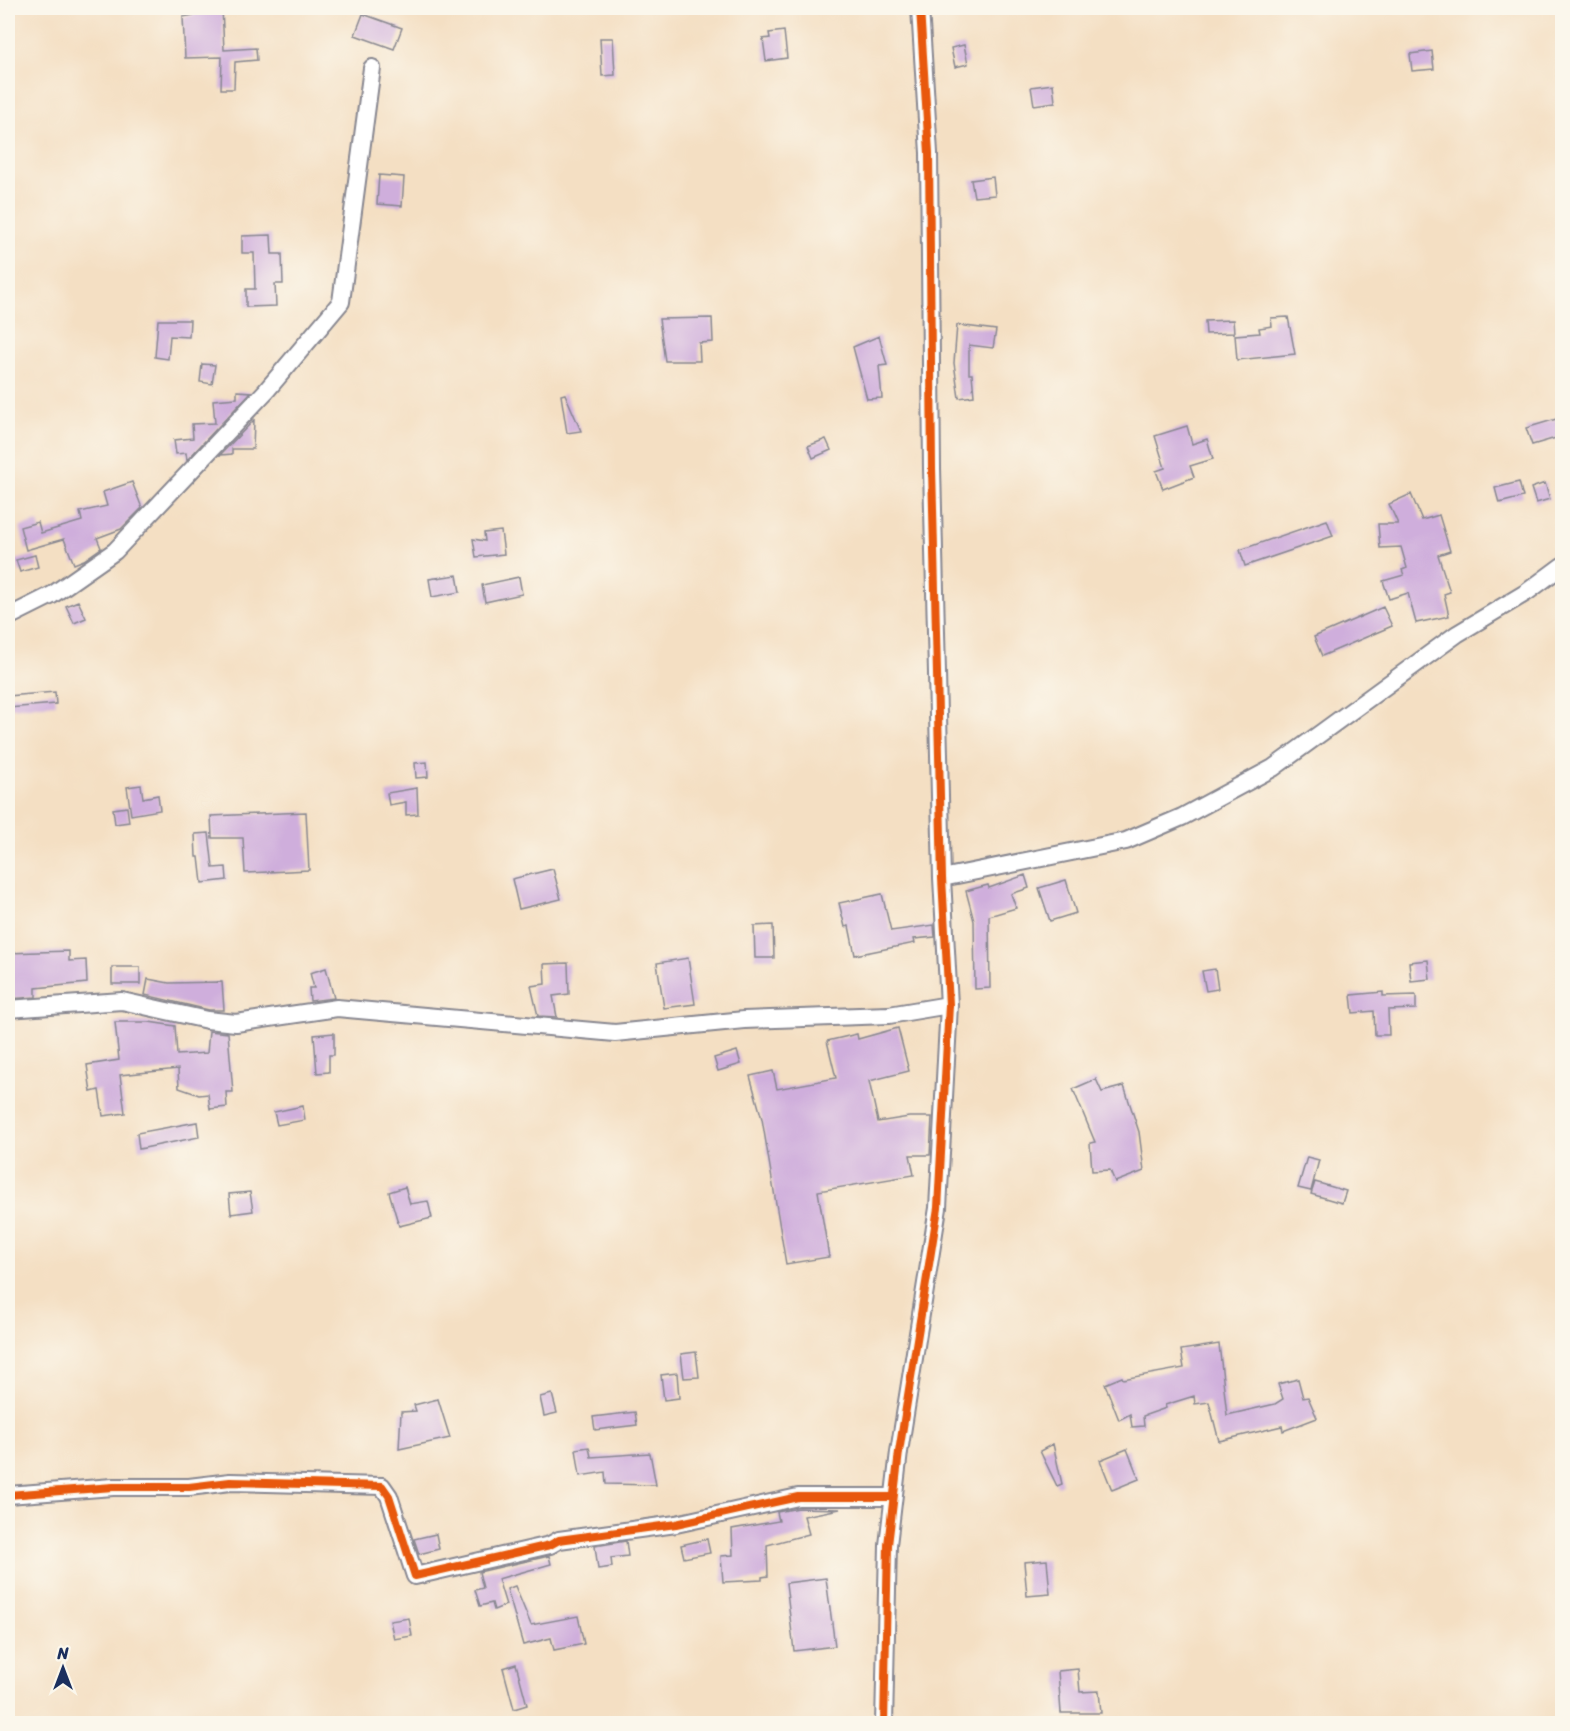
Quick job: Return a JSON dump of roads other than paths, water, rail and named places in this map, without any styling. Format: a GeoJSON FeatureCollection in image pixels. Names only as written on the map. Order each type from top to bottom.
{"type":"FeatureCollection","features":[{"type":"Feature","properties":{"kind":"street"},"geometry":{"type":"LineString","coordinates":[[884,1724],[888,1545],[938,1208],[949,1005],[942,878],[929,325],[929,153],[920,8]]}},
{"type":"Feature","properties":{"kind":"street"},"geometry":{"type":"LineString","coordinates":[[8,617],[52,595],[115,551],[266,391],[341,302],[372,68]]}},
{"type":"Feature","properties":{"kind":"street"},"geometry":{"type":"LineString","coordinates":[[942,878],[1126,841],[1182,817],[1273,768],[1457,634],[1527,592],[1563,566]]}},
{"type":"Feature","properties":{"kind":"street"},"geometry":{"type":"LineString","coordinates":[[8,1009],[122,1001],[207,1020],[236,1023],[336,1008],[615,1033],[744,1020],[889,1016],[949,1005]]}},
{"type":"Feature","properties":{"kind":"street"},"geometry":{"type":"LineString","coordinates":[[8,1496],[113,1487],[189,1487],[230,1482],[382,1486],[389,1496],[415,1576],[550,1545],[559,1540],[676,1524],[798,1497],[894,1497]]}}]}
